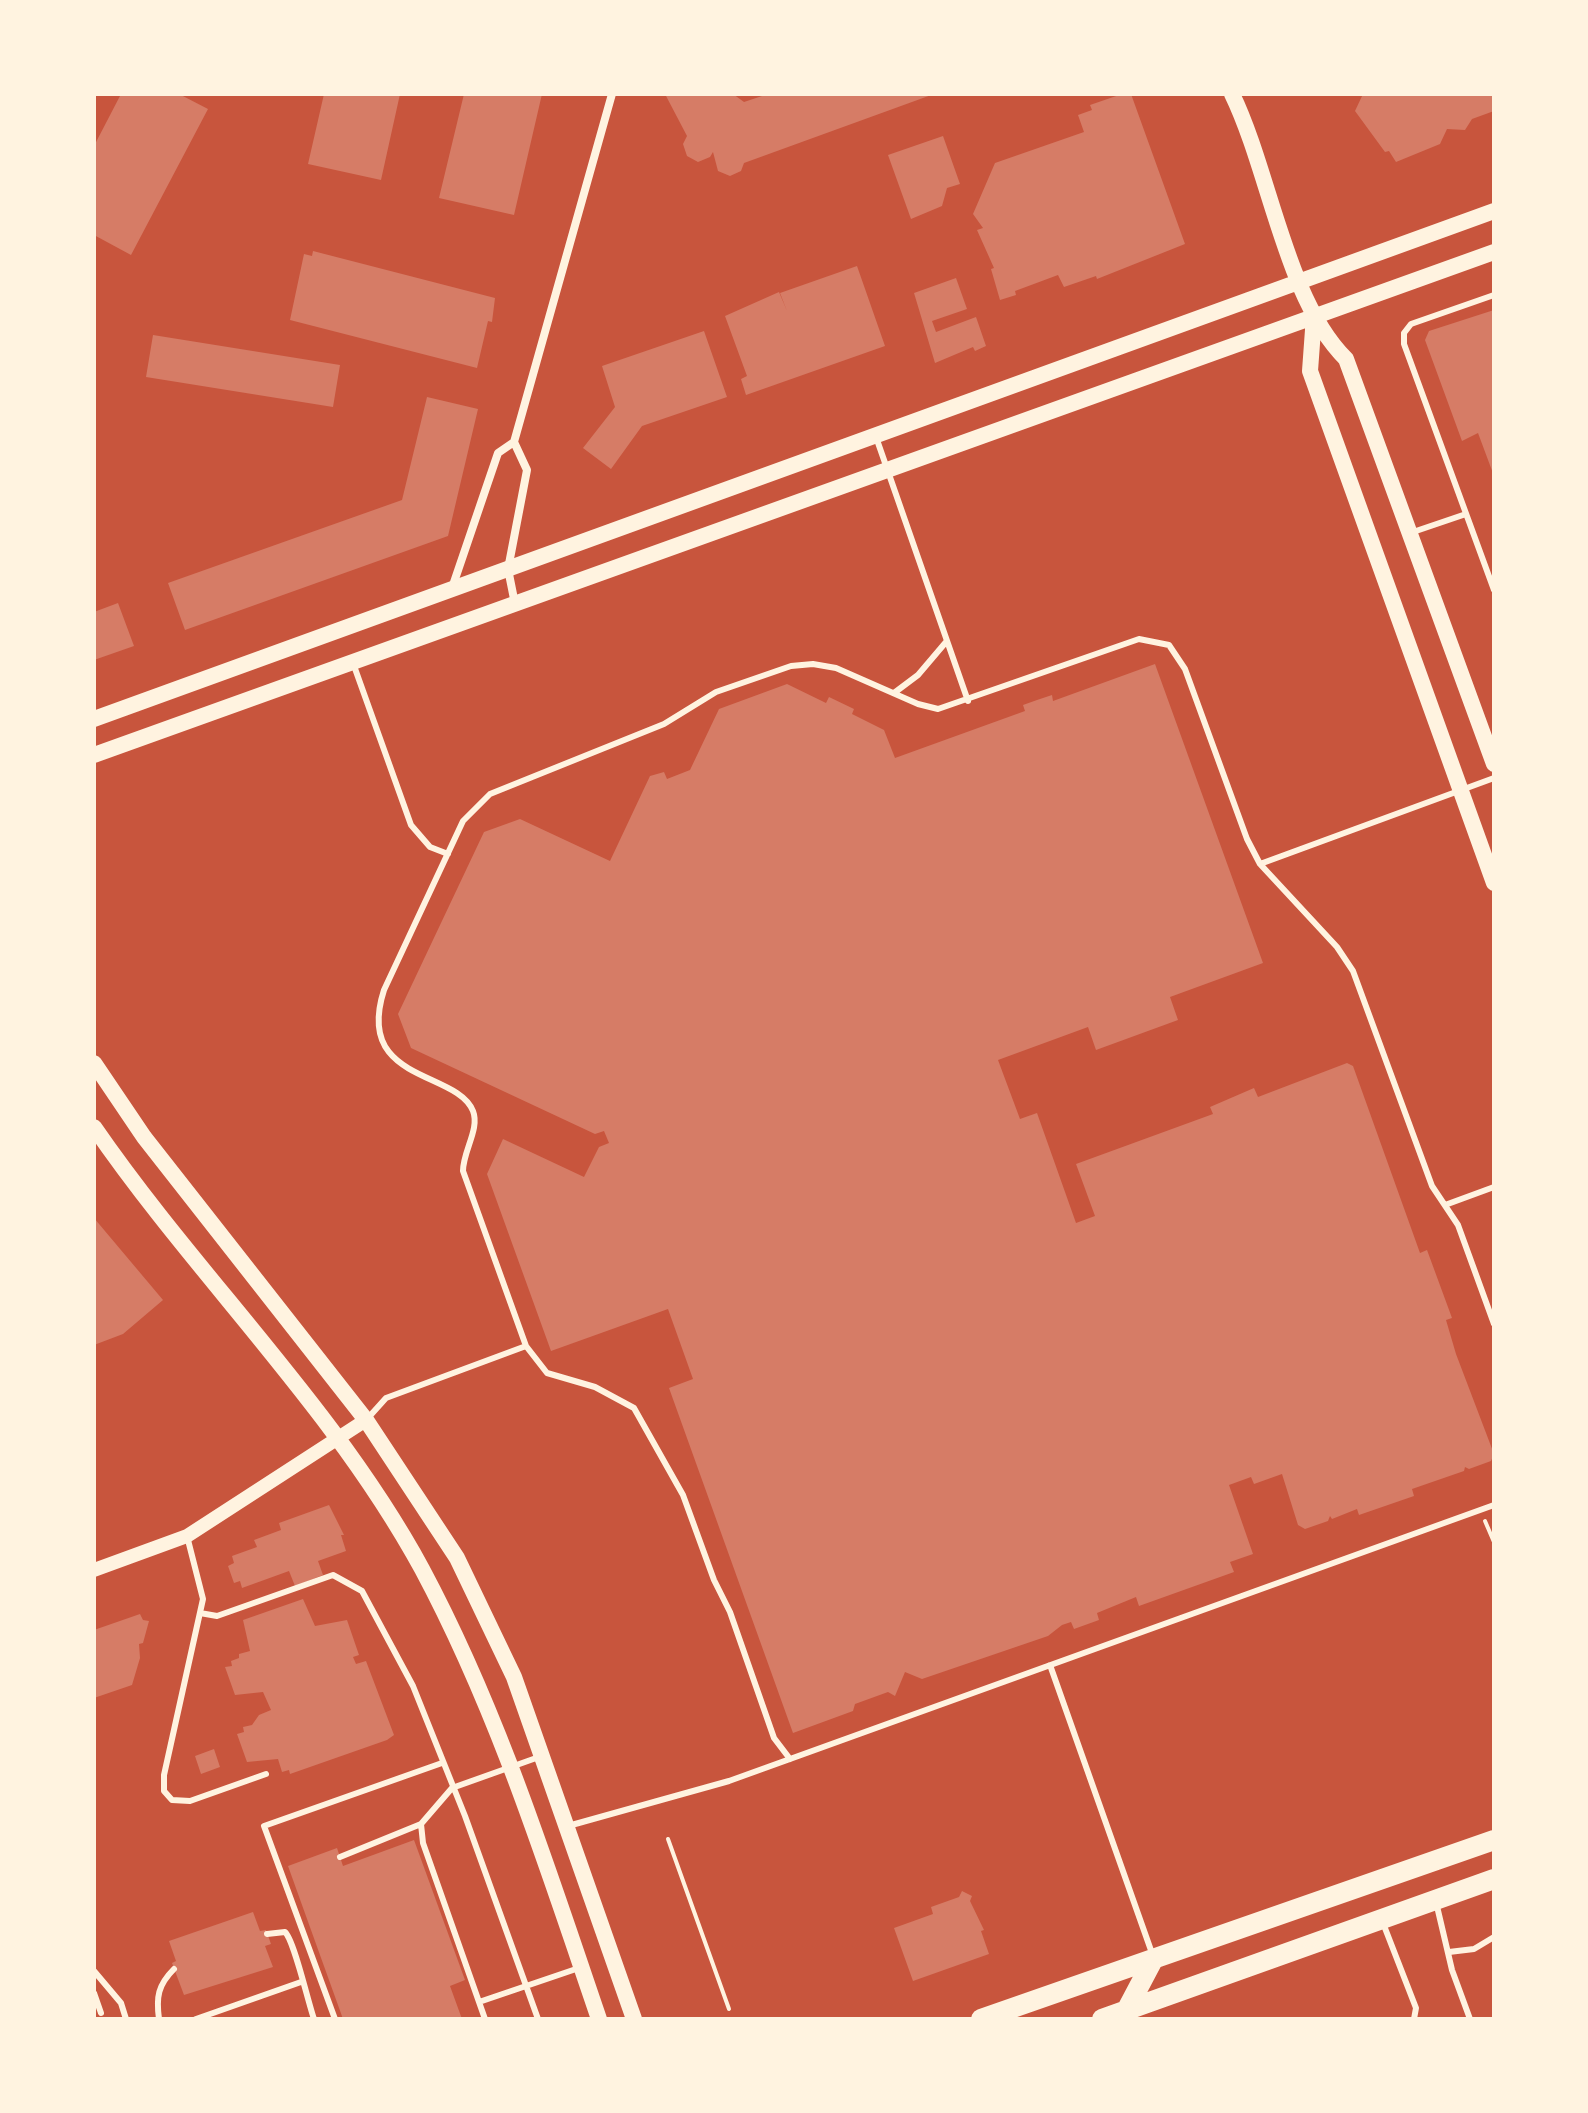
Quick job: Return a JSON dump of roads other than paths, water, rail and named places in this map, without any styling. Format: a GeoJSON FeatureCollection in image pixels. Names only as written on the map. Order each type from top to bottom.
{"type":"FeatureCollection","features":[{"type":"Feature","properties":{"kind":"highway"},"geometry":{"type":"LineString","coordinates":[[981,2019],[1494,1840]]}},
{"type":"Feature","properties":{"kind":"highway"},"geometry":{"type":"LineString","coordinates":[[1102,2019],[1494,1879]]}},
{"type":"Feature","properties":{"kind":"highway"},"geometry":{"type":"LineString","coordinates":[[1126,2011],[1154,1958]]}},
{"type":"Feature","properties":{"kind":"main road"},"geometry":{"type":"LineString","coordinates":[[1232,94],[1245,121],[1300,283],[1329,342],[1346,359],[1494,764]]}},
{"type":"Feature","properties":{"kind":"main road"},"geometry":{"type":"LineString","coordinates":[[94,719],[1494,211]]}},
{"type":"Feature","properties":{"kind":"main road"},"geometry":{"type":"LineString","coordinates":[[94,755],[1314,314],[1357,304],[1494,252]]}},
{"type":"Feature","properties":{"kind":"main road"},"geometry":{"type":"LineString","coordinates":[[1314,314],[1310,371],[1494,883]]}},
{"type":"Feature","properties":{"kind":"main road"},"geometry":{"type":"LineString","coordinates":[[94,1063],[144,1137],[366,1420],[457,1558],[514,1677],[634,2019]]}},
{"type":"Feature","properties":{"kind":"main road"},"geometry":{"type":"LineString","coordinates":[[94,1127],[119,1164],[338,1439],[421,1568],[481,1692],[599,2019]]}},
{"type":"Feature","properties":{"kind":"street"},"geometry":{"type":"LineString","coordinates":[[452,589],[498,453],[514,442],[612,94]]}},
{"type":"Feature","properties":{"kind":"street"},"geometry":{"type":"LineString","coordinates":[[514,442],[527,470],[508,569],[516,605]]}},
{"type":"Feature","properties":{"kind":"street"},"geometry":{"type":"LineString","coordinates":[[94,1570],[187,1536],[366,1420]]}},
{"type":"Feature","properties":{"kind":"lane"},"geometry":{"type":"LineString","coordinates":[[1494,295],[1411,324],[1404,333],[1404,344],[1494,590]]}},
{"type":"Feature","properties":{"kind":"lane"},"geometry":{"type":"LineString","coordinates":[[876,437],[885,471],[968,701]]}},
{"type":"Feature","properties":{"kind":"lane"},"geometry":{"type":"LineString","coordinates":[[1409,533],[1466,514]]}},
{"type":"Feature","properties":{"kind":"lane"},"geometry":{"type":"LineString","coordinates":[[790,1759],[774,1738],[730,1612],[714,1580],[683,1495],[634,1408],[595,1387],[547,1373],[526,1346],[463,1171],[465,1150],[475,1124],[472,1109],[459,1094],[404,1068],[392,1054],[379,1025],[384,990],[448,854],[471,809],[490,794],[671,721],[716,692],[781,669],[813,664],[846,671],[938,709],[1126,643],[1149,639],[1169,645],[1185,669],[1247,839],[1260,864],[1348,962],[1432,1186],[1458,1225],[1494,1324]]}},
{"type":"Feature","properties":{"kind":"lane"},"geometry":{"type":"LineString","coordinates":[[894,693],[918,675],[946,642]]}},
{"type":"Feature","properties":{"kind":"lane"},"geometry":{"type":"LineString","coordinates":[[353,663],[411,825],[430,847],[448,854]]}},
{"type":"Feature","properties":{"kind":"lane"},"geometry":{"type":"LineString","coordinates":[[1260,864],[1494,778]]}},
{"type":"Feature","properties":{"kind":"lane"},"geometry":{"type":"LineString","coordinates":[[1445,1205],[1494,1187]]}},
{"type":"Feature","properties":{"kind":"lane"},"geometry":{"type":"LineString","coordinates":[[366,1420],[386,1398],[526,1346]]}},
{"type":"Feature","properties":{"kind":"lane"},"geometry":{"type":"LineString","coordinates":[[565,1826],[719,1785],[1494,1505]]}},
{"type":"Feature","properties":{"kind":"lane"},"geometry":{"type":"LineString","coordinates":[[187,1536],[203,1599],[164,1775],[164,1791],[172,1800],[190,1801],[266,1774]]}},
{"type":"Feature","properties":{"kind":"lane"},"geometry":{"type":"LineString","coordinates":[[200,1613],[217,1616],[333,1575],[353,1583],[380,1619],[413,1686],[538,2019]]}},
{"type":"Feature","properties":{"kind":"lane"},"geometry":{"type":"LineString","coordinates":[[1050,1665],[1154,1958]]}},
{"type":"Feature","properties":{"kind":"lane"},"geometry":{"type":"LineString","coordinates":[[340,1857],[421,1824],[452,1788],[542,1755]]}},
{"type":"Feature","properties":{"kind":"lane"},"geometry":{"type":"LineString","coordinates":[[335,2019],[264,1826],[442,1763]]}},
{"type":"Feature","properties":{"kind":"lane"},"geometry":{"type":"LineString","coordinates":[[421,1824],[423,1843],[485,2019]]}},
{"type":"Feature","properties":{"kind":"lane"},"geometry":{"type":"LineString","coordinates":[[1435,1899],[1452,1970],[1470,2019]]}},
{"type":"Feature","properties":{"kind":"lane"},"geometry":{"type":"LineString","coordinates":[[1381,1920],[1416,2008],[1414,2019]]}},
{"type":"Feature","properties":{"kind":"lane"},"geometry":{"type":"LineString","coordinates":[[267,1934],[285,1932],[291,1937],[301,1982],[314,2019]]}},
{"type":"Feature","properties":{"kind":"lane"},"geometry":{"type":"LineString","coordinates":[[1449,1952],[1474,1949],[1494,1937]]}},
{"type":"Feature","properties":{"kind":"lane"},"geometry":{"type":"LineString","coordinates":[[479,2002],[581,1967]]}},
{"type":"Feature","properties":{"kind":"lane"},"geometry":{"type":"LineString","coordinates":[[159,2019],[157,2000],[160,1983],[174,1969]]}},
{"type":"Feature","properties":{"kind":"lane"},"geometry":{"type":"LineString","coordinates":[[94,1971],[104,1979],[121,2003],[126,2019]]}},
{"type":"Feature","properties":{"kind":"lane"},"geometry":{"type":"LineString","coordinates":[[196,2019],[301,1982]]}},
{"type":"Feature","properties":{"kind":"lane"},"geometry":{"type":"LineString","coordinates":[[94,1993],[101,2013]]}}]}
